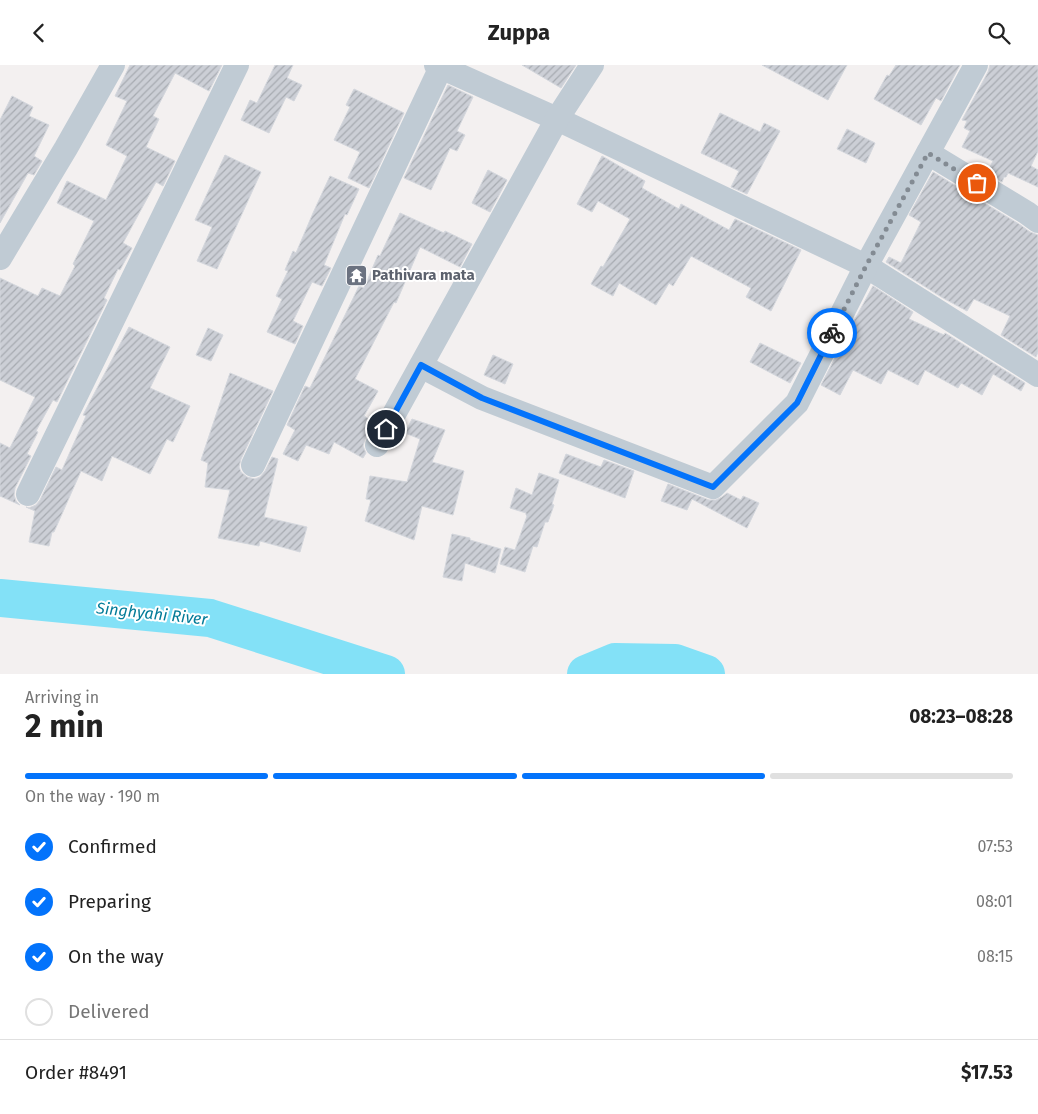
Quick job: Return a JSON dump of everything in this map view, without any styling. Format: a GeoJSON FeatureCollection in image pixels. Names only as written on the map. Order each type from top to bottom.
{"type":"FeatureCollection","features":[{"type":"Feature","properties":{"kind":"street"},"geometry":{"type":"LineString","coordinates":[[0,258],[113,65]]}},
{"type":"Feature","properties":{"kind":"street"},"geometry":{"type":"LineString","coordinates":[[28,494],[237,65]]}},
{"type":"Feature","properties":{"kind":"street"},"geometry":{"type":"LineString","coordinates":[[377,445],[558,119],[592,65]]}},
{"type":"Feature","properties":{"kind":"street"},"geometry":{"type":"LineString","coordinates":[[421,365],[482,398],[713,487],[797,403],[866,266],[976,65]]}},
{"type":"Feature","properties":{"kind":"street"},"geometry":{"type":"LineString","coordinates":[[253,465],[438,66],[558,119],[866,266],[1038,375]]}},
{"type":"Feature","properties":{"kind":"street"},"geometry":{"type":"LineString","coordinates":[[928,153],[1038,221]]}},
{"type":"Feature","properties":{"kind":"building"},"geometry":{"type":"Polygon","coordinates":[[[130,65],[222,65],[209,91],[175,73],[153,116],[159,119],[146,147],[175,161],[163,186],[156,182],[123,243],[132,248],[120,270],[118,269],[104,298],[107,300],[57,402],[53,400],[36,431],[38,432],[27,454],[31,456],[15,488],[14,495],[20,505],[0,496],[0,443],[10,448],[35,397],[0,380],[0,278],[38,296],[42,288],[60,296],[94,221],[57,203],[67,181],[106,200],[127,156],[106,145],[127,101],[115,96],[130,65]]]}},
{"type":"Feature","properties":{"kind":"building"},"geometry":{"type":"Polygon","coordinates":[[[275,65],[293,65],[287,78],[302,85],[294,101],[286,97],[269,133],[241,120],[250,100],[257,103],[275,65]]]}},
{"type":"Feature","properties":{"kind":"building"},"geometry":{"type":"Polygon","coordinates":[[[522,65],[576,65],[561,88],[522,65]]]}},
{"type":"Feature","properties":{"kind":"building"},"geometry":{"type":"Polygon","coordinates":[[[762,65],[847,65],[828,100],[762,65]]]}},
{"type":"Feature","properties":{"kind":"building"},"geometry":{"type":"Polygon","coordinates":[[[896,65],[960,65],[941,101],[936,98],[921,125],[874,99],[887,75],[889,76],[896,65]]]}},
{"type":"Feature","properties":{"kind":"building"},"geometry":{"type":"Polygon","coordinates":[[[990,65],[1038,65],[1038,151],[1031,166],[1038,170],[1038,187],[1008,173],[1002,182],[987,173],[993,161],[962,147],[970,131],[964,128],[967,121],[962,120],[990,65]]]}},
{"type":"Feature","properties":{"kind":"building"},"geometry":{"type":"Polygon","coordinates":[[[448,85],[473,97],[457,131],[465,135],[457,151],[450,148],[431,190],[404,178],[448,85]]]}},
{"type":"Feature","properties":{"kind":"building"},"geometry":{"type":"Polygon","coordinates":[[[354,89],[404,113],[369,188],[348,178],[360,152],[334,140],[350,107],[346,105],[354,89]]]}},
{"type":"Feature","properties":{"kind":"building"},"geometry":{"type":"Polygon","coordinates":[[[12,96],[33,107],[29,116],[49,125],[34,156],[42,161],[34,175],[28,173],[0,223],[0,120],[12,96]]]}},
{"type":"Feature","properties":{"kind":"building"},"geometry":{"type":"Polygon","coordinates":[[[720,113],[760,132],[764,123],[780,131],[747,194],[731,187],[739,171],[701,153],[720,113]]]}},
{"type":"Feature","properties":{"kind":"building"},"geometry":{"type":"Polygon","coordinates":[[[847,129],[875,143],[866,163],[837,149],[847,129]]]}},
{"type":"Feature","properties":{"kind":"building"},"geometry":{"type":"Polygon","coordinates":[[[225,155],[261,172],[217,269],[197,261],[212,227],[195,220],[225,155]]]}},
{"type":"Feature","properties":{"kind":"building"},"geometry":{"type":"Polygon","coordinates":[[[602,156],[645,181],[642,188],[679,209],[681,204],[729,230],[735,219],[801,250],[771,311],[746,297],[751,288],[691,256],[673,286],[669,283],[656,305],[619,283],[613,296],[591,284],[601,266],[603,267],[630,219],[598,201],[592,212],[577,204],[602,156]]]}},
{"type":"Feature","properties":{"kind":"building"},"geometry":{"type":"Polygon","coordinates":[[[488,170],[507,180],[490,212],[472,203],[488,170]]]}},
{"type":"Feature","properties":{"kind":"building"},"geometry":{"type":"Polygon","coordinates":[[[933,172],[1030,232],[1038,235],[1038,352],[1036,357],[1001,335],[1010,316],[974,299],[967,311],[886,262],[889,257],[901,263],[921,222],[909,215],[933,172]]]}},
{"type":"Feature","properties":{"kind":"building"},"geometry":{"type":"Polygon","coordinates":[[[330,176],[359,189],[347,215],[345,214],[324,265],[331,268],[322,286],[312,282],[293,321],[303,326],[295,344],[267,332],[282,299],[276,296],[288,271],[285,270],[293,251],[296,253],[330,176]]]}},
{"type":"Feature","properties":{"kind":"building"},"geometry":{"type":"Polygon","coordinates":[[[400,213],[472,244],[460,267],[420,247],[396,303],[394,302],[355,379],[378,391],[364,416],[374,422],[365,439],[363,446],[366,453],[363,458],[334,442],[329,454],[306,445],[298,461],[283,454],[295,430],[287,425],[305,386],[310,388],[359,286],[364,288],[378,255],[380,256],[400,213]]]}},
{"type":"Feature","properties":{"kind":"building"},"geometry":{"type":"Polygon","coordinates":[[[873,286],[913,312],[909,319],[944,335],[945,333],[1025,383],[1021,391],[993,374],[982,395],[961,383],[958,388],[925,370],[918,385],[888,370],[881,384],[853,370],[840,395],[821,385],[873,286]]]}},
{"type":"Feature","properties":{"kind":"building"},"geometry":{"type":"Polygon","coordinates":[[[129,327],[170,347],[150,388],[190,406],[173,442],[167,439],[150,474],[112,456],[102,481],[81,471],[54,532],[52,532],[49,546],[29,542],[35,511],[26,507],[29,508],[36,505],[40,500],[56,467],[62,470],[86,416],[83,415],[129,327]]]}},
{"type":"Feature","properties":{"kind":"building"},"geometry":{"type":"Polygon","coordinates":[[[208,328],[223,335],[211,361],[196,355],[208,328]]]}},
{"type":"Feature","properties":{"kind":"building"},"geometry":{"type":"Polygon","coordinates":[[[760,343],[801,363],[790,383],[750,362],[760,343]]]}},
{"type":"Feature","properties":{"kind":"building"},"geometry":{"type":"Polygon","coordinates":[[[493,355],[513,364],[505,384],[484,375],[493,355]]]}},
{"type":"Feature","properties":{"kind":"building"},"geometry":{"type":"Polygon","coordinates":[[[230,373],[273,391],[239,467],[241,472],[247,477],[255,479],[260,477],[265,471],[272,457],[278,459],[264,517],[307,527],[300,552],[260,541],[259,546],[218,538],[230,490],[205,487],[208,463],[201,460],[230,373]]]}},
{"type":"Feature","properties":{"kind":"building"},"geometry":{"type":"Polygon","coordinates":[[[412,419],[445,430],[432,462],[464,471],[453,515],[422,506],[414,540],[365,521],[371,500],[366,499],[370,476],[407,482],[420,439],[405,433],[412,419]]]}},
{"type":"Feature","properties":{"kind":"building"},"geometry":{"type":"Polygon","coordinates":[[[566,454],[601,467],[604,460],[634,471],[625,498],[559,473],[566,454]]]}},
{"type":"Feature","properties":{"kind":"building"},"geometry":{"type":"Polygon","coordinates":[[[539,473],[559,480],[548,522],[545,522],[537,547],[533,546],[525,572],[500,564],[505,547],[515,550],[527,516],[526,513],[510,508],[516,488],[532,495],[539,473]]]}},
{"type":"Feature","properties":{"kind":"building"},"geometry":{"type":"Polygon","coordinates":[[[668,484],[709,500],[716,500],[727,493],[741,500],[743,496],[759,503],[747,528],[692,499],[687,510],[661,501],[668,484]]]}},
{"type":"Feature","properties":{"kind":"building"},"geometry":{"type":"Polygon","coordinates":[[[452,534],[501,549],[495,573],[465,563],[462,581],[443,577],[452,534]]]}},
{"type":"Feature","properties":{"kind":"waterway","name":"Singhyahi River"},"geometry":{"type":"LineString","coordinates":[[0,598],[210,618],[386,674]]}},
{"type":"Feature","properties":{"kind":"waterway","name":"Singhyahi River"},"geometry":{"type":"LineString","coordinates":[[586,674],[615,662],[675,663],[706,674]]}},
{"type":"Feature","properties":{"kind":"way so far"},"geometry":{"type":"LineString","coordinates":[[832,333],[866,266],[928,153],[977,183]]}},
{"type":"Feature","properties":{"kind":"place","name":"Pathivara mata"},"geometry":{"type":"Point","coordinates":[356,275]}},
{"type":"Feature","properties":{"kind":"route"},"geometry":{"type":"LineString","coordinates":[[386,429],[421,365],[482,398],[713,487],[797,403],[832,333]]}}]}
